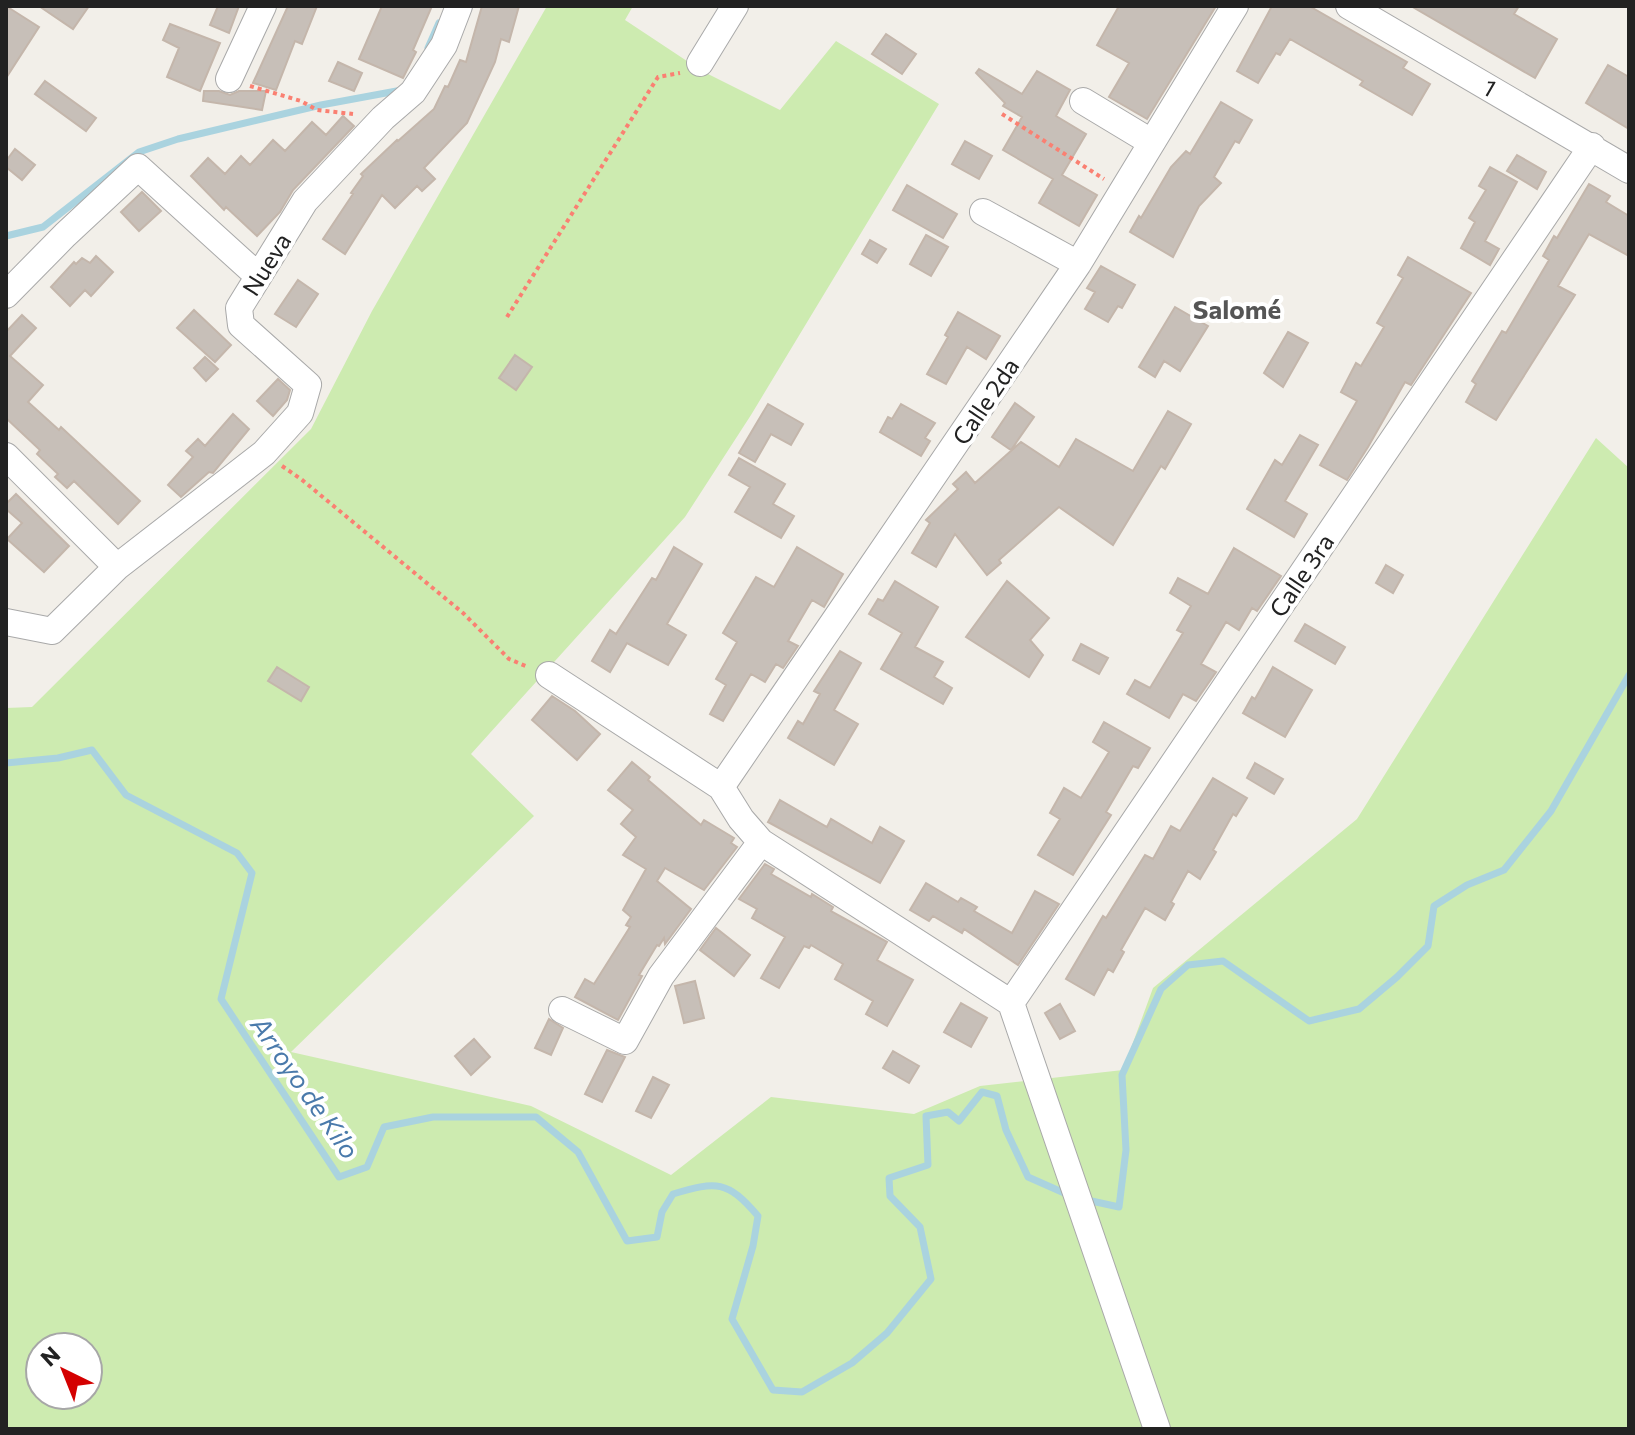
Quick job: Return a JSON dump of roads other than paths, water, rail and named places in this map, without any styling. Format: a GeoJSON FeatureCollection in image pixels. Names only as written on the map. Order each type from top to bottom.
{"type":"FeatureCollection","features":[{"type":"Feature","properties":{"kind":"street"},"geometry":{"type":"LineString","coordinates":[[229,79],[263,6]]}},
{"type":"Feature","properties":{"kind":"street","name":"Nueva"},"geometry":{"type":"LineString","coordinates":[[6,622],[52,631],[117,567],[264,453],[300,413],[308,385],[241,325],[239,308],[305,201],[383,118],[413,92],[444,45],[459,6]]}},
{"type":"Feature","properties":{"kind":"street"},"geometry":{"type":"LineString","coordinates":[[700,63],[735,6]]}},
{"type":"Feature","properties":{"kind":"street","name":"Calle 2da"},"geometry":{"type":"LineString","coordinates":[[721,787],[1078,264],[1235,6]]}},
{"type":"Feature","properties":{"kind":"street","name":"1"},"geometry":{"type":"LineString","coordinates":[[1349,6],[1629,170]]}},
{"type":"Feature","properties":{"kind":"street"},"geometry":{"type":"LineString","coordinates":[[1083,101],[1151,142]]}},
{"type":"Feature","properties":{"kind":"street","name":"Calle 3ra"},"geometry":{"type":"LineString","coordinates":[[1011,1003],[1592,146]]}},
{"type":"Feature","properties":{"kind":"street"},"geometry":{"type":"LineString","coordinates":[[6,295],[138,167],[258,276]]}},
{"type":"Feature","properties":{"kind":"street"},"geometry":{"type":"LineString","coordinates":[[983,212],[1078,264]]}},
{"type":"Feature","properties":{"kind":"street"},"geometry":{"type":"LineString","coordinates":[[6,456],[117,567]]}},
{"type":"Feature","properties":{"kind":"street"},"geometry":{"type":"LineString","coordinates":[[549,675],[721,787],[741,819],[761,842],[1011,1003],[1157,1429]]}},
{"type":"Feature","properties":{"kind":"street"},"geometry":{"type":"LineString","coordinates":[[562,1010],[625,1041],[661,976],[761,842]]}},
{"type":"Feature","properties":{"kind":"waterway"},"geometry":{"type":"LineString","coordinates":[[428,48],[439,23]]}},
{"type":"Feature","properties":{"kind":"waterway"},"geometry":{"type":"LineString","coordinates":[[6,236],[43,227],[139,152],[178,139],[321,105],[402,90]]}},
{"type":"Feature","properties":{"kind":"waterway","name":"Arroyo de Kilo"},"geometry":{"type":"LineString","coordinates":[[1087,1200],[1119,1207],[1126,1150],[1122,1075],[1161,989],[1188,965],[1223,961],[1309,1021],[1359,1009],[1428,946],[1434,906],[1467,885],[1504,870],[1551,811],[1629,675]]}},
{"type":"Feature","properties":{"kind":"waterway","name":"Arroyo de Kilo"},"geometry":{"type":"LineString","coordinates":[[6,763],[58,758],[92,750],[126,795],[237,853],[252,873],[221,999],[339,1177],[367,1167],[384,1127],[433,1117],[536,1117],[578,1152],[627,1241],[657,1237],[662,1212],[673,1194],[711,1186],[729,1190],[738,1196],[758,1216],[753,1246],[732,1319],[773,1390],[802,1392],[852,1363],[887,1333],[931,1279],[920,1227],[890,1196],[889,1178],[928,1165],[926,1116],[948,1112],[959,1121],[982,1092],[997,1096],[1006,1130],[1028,1177],[1071,1196]]}},
{"type":"Feature","properties":{"kind":"district","name":"Salomé"},"geometry":{"type":"Point","coordinates":[1237,308]}}]}
